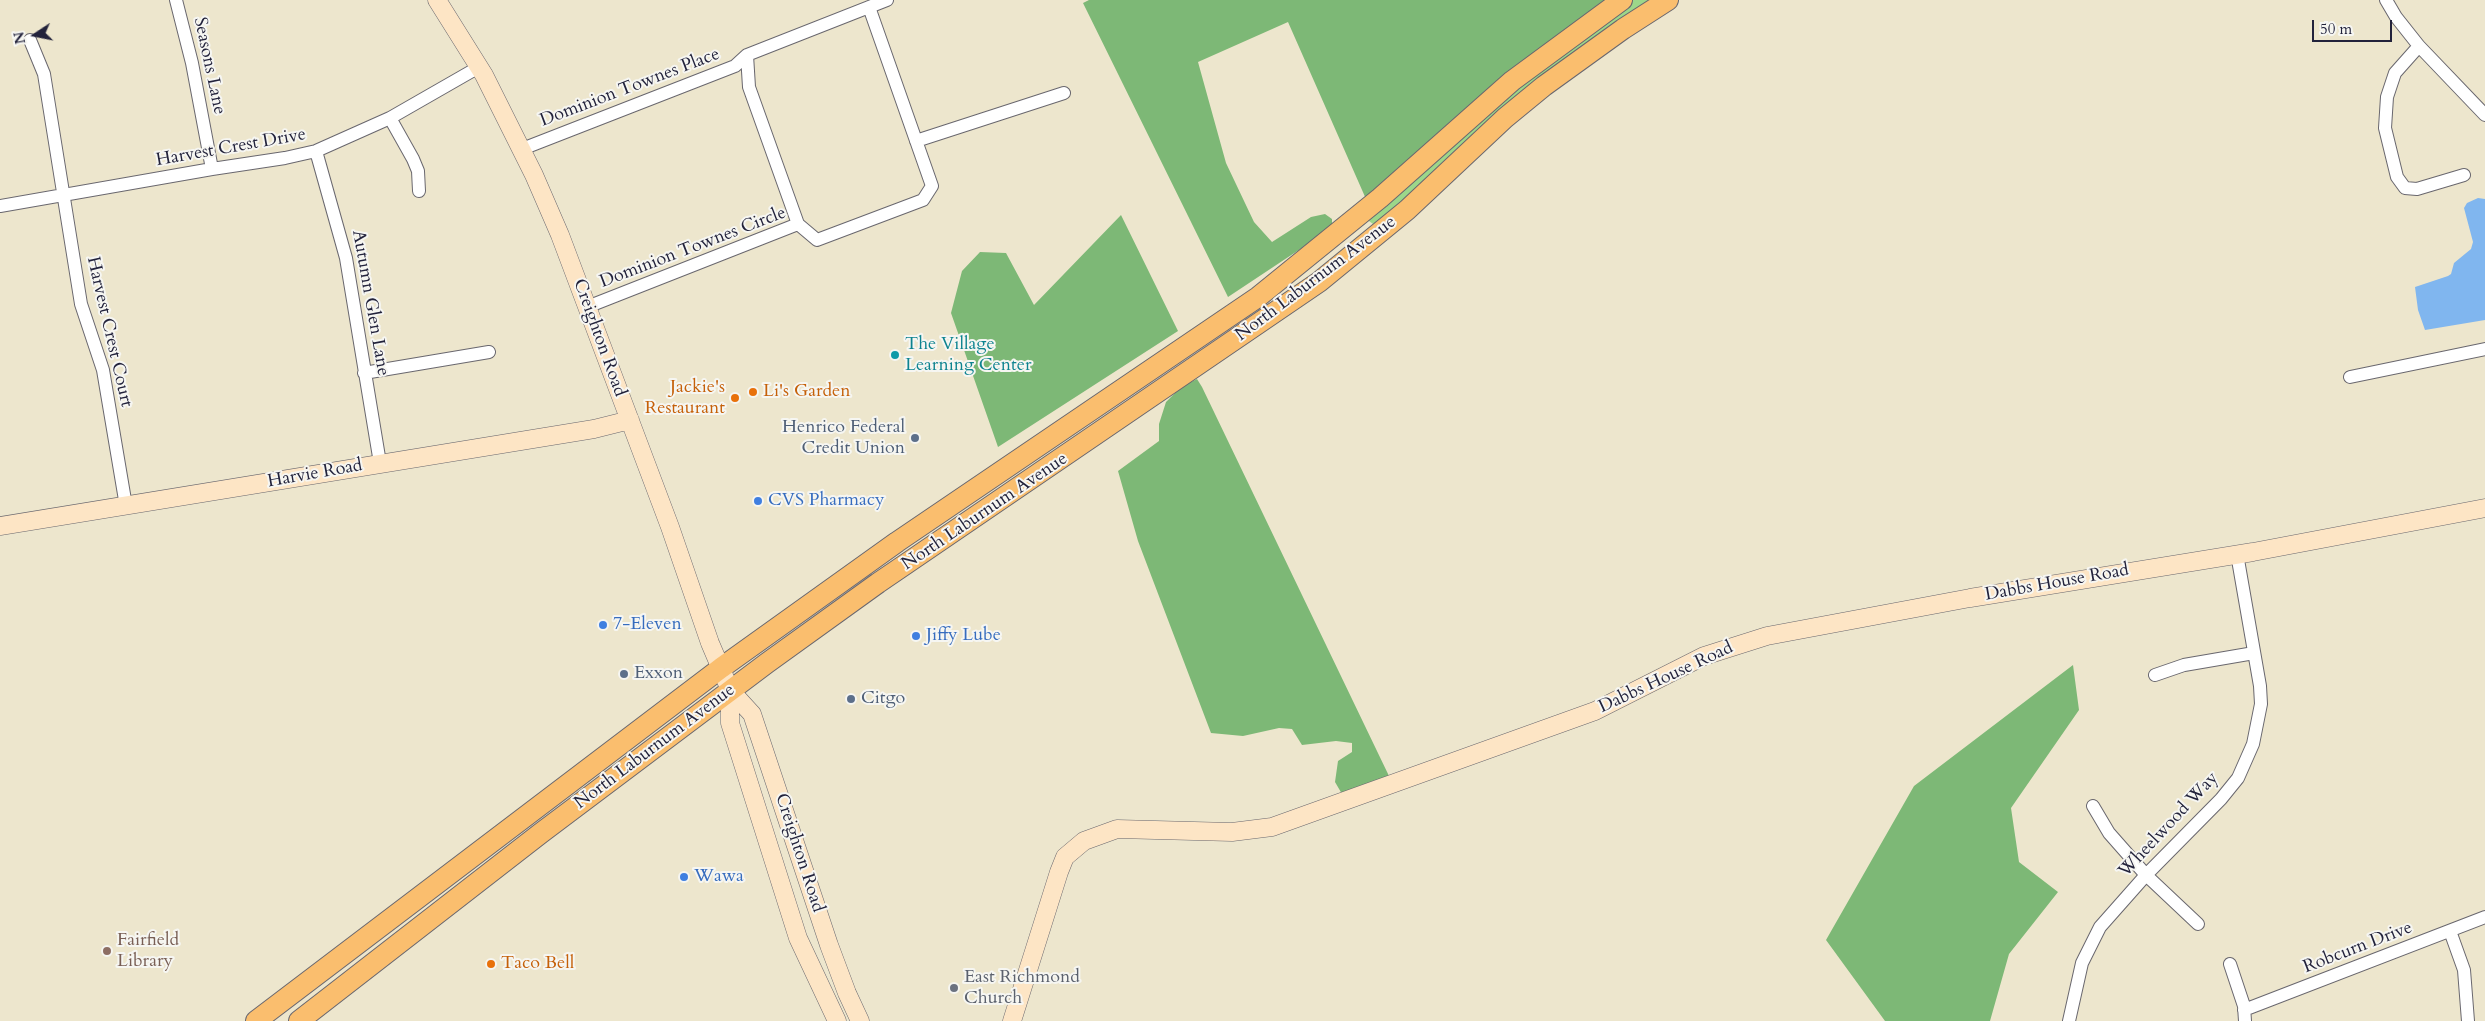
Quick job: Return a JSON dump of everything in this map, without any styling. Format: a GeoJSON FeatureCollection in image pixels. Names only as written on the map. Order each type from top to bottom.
{"type":"FeatureCollection","features":[{"type":"Feature","properties":{"kind":"main road","name":"North Laburnum Avenue"},"geometry":{"type":"LineString","coordinates":[[256,1021],[721,668],[897,542],[1258,297],[1380,198],[1512,81],[1622,0]]}},
{"type":"Feature","properties":{"kind":"main road","name":"North Laburnum Avenue"},"geometry":{"type":"LineString","coordinates":[[298,1021],[730,690],[878,583],[1318,282],[1401,215],[1505,118],[1544,86],[1615,34],[1668,0]]}},
{"type":"Feature","properties":{"kind":"street","name":"Seasons Lane"},"geometry":{"type":"LineString","coordinates":[[176,0],[192,62],[212,169]]}},
{"type":"Feature","properties":{"kind":"street","name":"Dominion Townes Place"},"geometry":{"type":"LineString","coordinates":[[522,149],[736,66],[747,55],[887,0]]}},
{"type":"Feature","properties":{"kind":"street"},"geometry":{"type":"LineString","coordinates":[[2386,0],[2396,17],[2419,46],[2485,115]]}},
{"type":"Feature","properties":{"kind":"street","name":"Creighton Road"},"geometry":{"type":"LineString","coordinates":[[439,1],[479,67],[522,149],[560,235],[721,668],[730,690],[752,714],[835,962],[860,1021]]}},
{"type":"Feature","properties":{"kind":"street","name":"Dominion Townes Circle"},"geometry":{"type":"LineString","coordinates":[[587,307],[798,224],[817,240],[923,200],[932,186],[868,7]]}},
{"type":"Feature","properties":{"kind":"street","name":"Harvest Crest Court"},"geometry":{"type":"LineString","coordinates":[[30,40],[40,60],[44,74],[81,304],[103,370],[126,506]]}},
{"type":"Feature","properties":{"kind":"street"},"geometry":{"type":"LineString","coordinates":[[2419,46],[2396,73],[2387,97],[2385,128],[2397,177],[2405,188],[2416,189],[2464,175]]}},
{"type":"Feature","properties":{"kind":"street"},"geometry":{"type":"LineString","coordinates":[[747,55],[748,87],[798,224]]}},
{"type":"Feature","properties":{"kind":"street","name":"Harvest Crest Drive"},"geometry":{"type":"LineString","coordinates":[[0,206],[285,158],[316,151],[390,118],[479,67]]}},
{"type":"Feature","properties":{"kind":"street"},"geometry":{"type":"LineString","coordinates":[[916,141],[1064,93]]}},
{"type":"Feature","properties":{"kind":"street"},"geometry":{"type":"LineString","coordinates":[[390,118],[418,171],[419,191]]}},
{"type":"Feature","properties":{"kind":"street","name":"Autumn Glen Lane"},"geometry":{"type":"LineString","coordinates":[[316,151],[346,258],[380,463]]}},
{"type":"Feature","properties":{"kind":"street"},"geometry":{"type":"LineString","coordinates":[[2350,377],[2485,349]]}},
{"type":"Feature","properties":{"kind":"street"},"geometry":{"type":"LineString","coordinates":[[364,373],[489,352]]}},
{"type":"Feature","properties":{"kind":"street","name":"Harvie Road"},"geometry":{"type":"LineString","coordinates":[[0,526],[594,429],[630,420]]}},
{"type":"Feature","properties":{"kind":"street","name":"Dabbs House Road"},"geometry":{"type":"LineString","coordinates":[[1012,1021],[1059,872],[1066,857],[1084,841],[1117,829],[1232,832],[1272,827],[1595,711],[1625,698],[1704,656],[1767,636],[1976,597],[2237,554],[2485,508]]}},
{"type":"Feature","properties":{"kind":"street","name":"Wheelwood Way"},"geometry":{"type":"LineString","coordinates":[[2069,1021],[2077,979],[2092,942],[2106,917],[2221,799],[2238,778],[2247,760],[2258,725],[2261,704],[2237,554]]}},
{"type":"Feature","properties":{"kind":"street"},"geometry":{"type":"LineString","coordinates":[[2154,675],[2184,664],[2254,653]]}},
{"type":"Feature","properties":{"kind":"street","name":"Creighton Road"},"geometry":{"type":"LineString","coordinates":[[730,690],[730,723],[798,938],[837,1021]]}},
{"type":"Feature","properties":{"kind":"street"},"geometry":{"type":"LineString","coordinates":[[2093,806],[2104,827],[2146,875],[2198,924]]}},
{"type":"Feature","properties":{"kind":"street","name":"Robcurn Drive"},"geometry":{"type":"LineString","coordinates":[[2245,1016],[2485,917]]}},
{"type":"Feature","properties":{"kind":"street"},"geometry":{"type":"LineString","coordinates":[[2450,931],[2464,970],[2468,1021]]}},
{"type":"Feature","properties":{"kind":"street"},"geometry":{"type":"LineString","coordinates":[[2230,964],[2245,1016]]}},
{"type":"Feature","properties":{"kind":"green space"},"geometry":{"type":"Polygon","coordinates":[[[1089,0],[1609,0],[1366,199],[1288,22],[1198,62],[1226,163],[1254,222],[1272,242],[1311,217],[1325,214],[1332,219],[1332,228],[1228,297],[1083,3],[1089,0]]]}},
{"type":"Feature","properties":{"kind":"green space"},"geometry":{"type":"Polygon","coordinates":[[[1633,0],[1658,0],[1381,222],[1373,224],[1369,221],[1370,215],[1457,137],[1601,21],[1633,0]]]}},
{"type":"Feature","properties":{"kind":"green space"},"geometry":{"type":"Polygon","coordinates":[[[1121,215],[1178,331],[998,447],[951,313],[962,271],[980,252],[1006,253],[1034,305],[1121,215]]]}},
{"type":"Feature","properties":{"kind":"green space"},"geometry":{"type":"Polygon","coordinates":[[[1197,379],[1389,776],[1342,794],[1335,782],[1338,761],[1352,752],[1352,743],[1336,741],[1302,745],[1292,729],[1279,728],[1243,736],[1211,733],[1138,541],[1118,471],[1159,441],[1159,424],[1166,402],[1181,387],[1197,379]]]}},
{"type":"Feature","properties":{"kind":"green space"},"geometry":{"type":"Polygon","coordinates":[[[2073,665],[2079,710],[2011,808],[2019,862],[2058,892],[2009,954],[1990,1021],[1885,1021],[1826,940],[1914,786],[2073,665]]]}},
{"type":"Feature","properties":{"kind":"water"},"geometry":{"type":"Polygon","coordinates":[[[2478,198],[2485,199],[2485,320],[2425,330],[2418,310],[2415,287],[2451,274],[2454,263],[2471,249],[2473,242],[2464,208],[2467,203],[2478,198]]]}},
{"type":"Feature","properties":{"kind":"place","name":"The Village Learning Center"},"geometry":{"type":"Point","coordinates":[895,355]}},
{"type":"Feature","properties":{"kind":"place","name":"Li's Garden"},"geometry":{"type":"Point","coordinates":[753,392]}},
{"type":"Feature","properties":{"kind":"place","name":"Jackie's Restaurant"},"geometry":{"type":"Point","coordinates":[735,398]}},
{"type":"Feature","properties":{"kind":"place","name":"Henrico Federal Credit Union"},"geometry":{"type":"Point","coordinates":[915,438]}},
{"type":"Feature","properties":{"kind":"place","name":"CVS Pharmacy"},"geometry":{"type":"Point","coordinates":[758,501]}},
{"type":"Feature","properties":{"kind":"place","name":"7-Eleven"},"geometry":{"type":"Point","coordinates":[603,625]}},
{"type":"Feature","properties":{"kind":"place","name":"Jiffy Lube"},"geometry":{"type":"Point","coordinates":[916,636]}},
{"type":"Feature","properties":{"kind":"place","name":"Exxon"},"geometry":{"type":"Point","coordinates":[624,674]}},
{"type":"Feature","properties":{"kind":"place","name":"Citgo"},"geometry":{"type":"Point","coordinates":[851,699]}},
{"type":"Feature","properties":{"kind":"place","name":"Wawa"},"geometry":{"type":"Point","coordinates":[684,877]}},
{"type":"Feature","properties":{"kind":"place","name":"Fairfield Library"},"geometry":{"type":"Point","coordinates":[107,951]}},
{"type":"Feature","properties":{"kind":"place","name":"Taco Bell"},"geometry":{"type":"Point","coordinates":[491,964]}},
{"type":"Feature","properties":{"kind":"place","name":"East Richmond Church"},"geometry":{"type":"Point","coordinates":[954,988]}}]}
